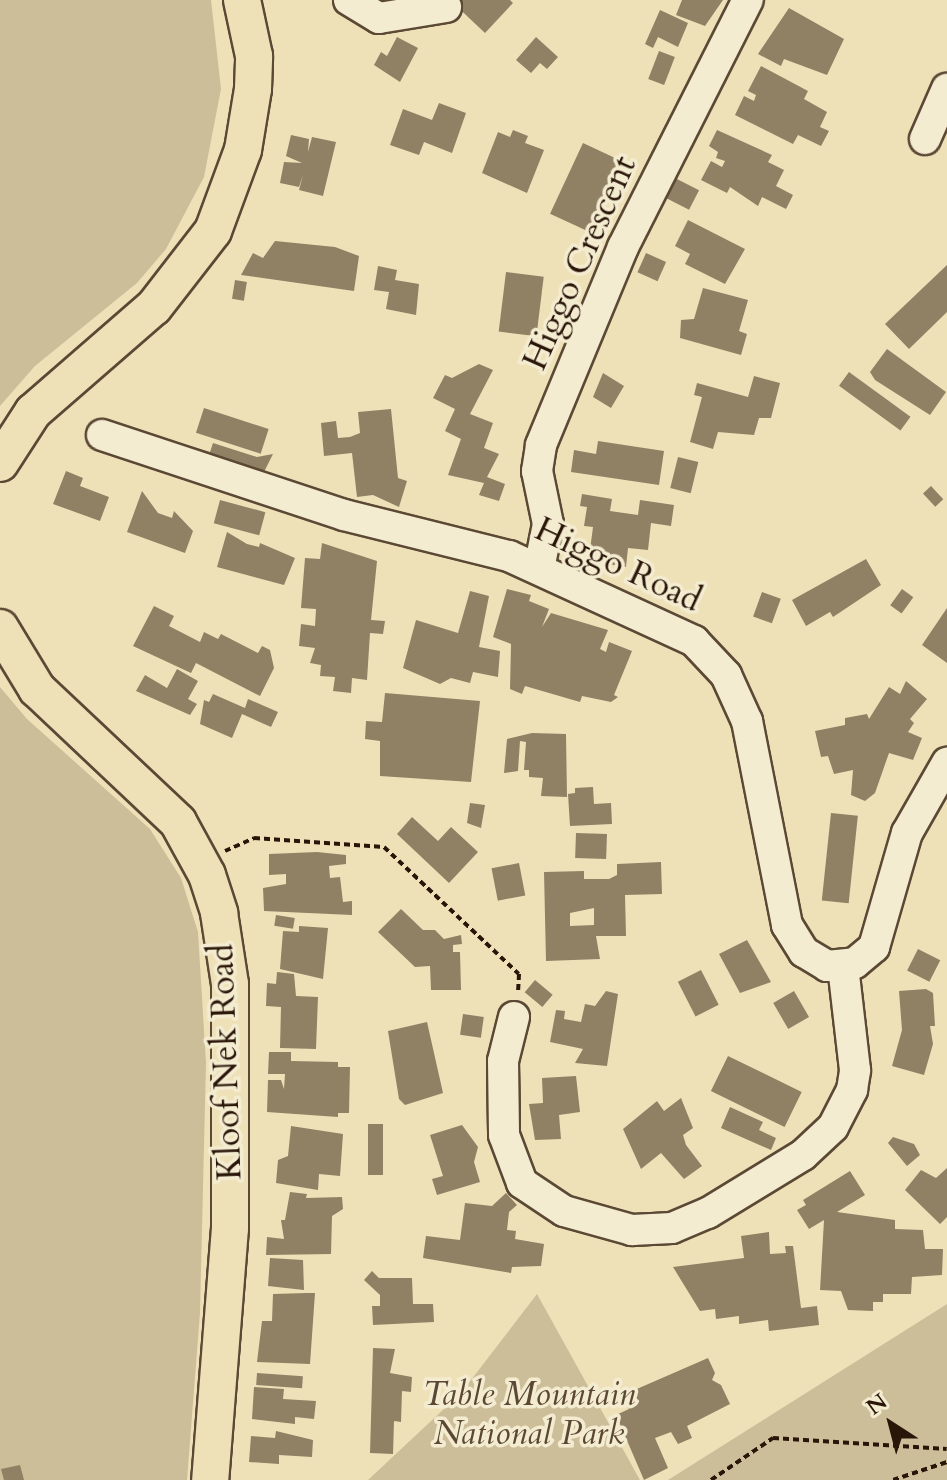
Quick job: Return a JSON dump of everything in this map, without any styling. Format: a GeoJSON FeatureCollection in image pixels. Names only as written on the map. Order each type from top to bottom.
{"type":"FeatureCollection","features":[{"type":"Feature","properties":{"kind":"main road"},"geometry":{"type":"LineString","coordinates":[[0,463],[33,412],[154,307],[213,231],[239,165],[253,89],[254,56],[242,0]]}},
{"type":"Feature","properties":{"kind":"main road","name":"Kloof Nek Road"},"geometry":{"type":"LineString","coordinates":[[0,628],[37,689],[178,822],[207,875],[219,913],[230,984],[230,1228],[210,1480]]}},
{"type":"Feature","properties":{"kind":"street"},"geometry":{"type":"LineString","coordinates":[[349,0],[379,18],[446,7]]}},
{"type":"Feature","properties":{"kind":"street","name":"Higgo Crescent"},"geometry":{"type":"LineString","coordinates":[[539,569],[548,524],[537,471],[541,445],[623,247],[748,0]]}},
{"type":"Feature","properties":{"kind":"street"},"geometry":{"type":"LineString","coordinates":[[925,139],[947,89]]}},
{"type":"Feature","properties":{"kind":"street","name":"Higgo Road"},"geometry":{"type":"LineString","coordinates":[[102,435],[344,515],[509,556],[665,625],[713,655],[747,721],[787,925],[813,960],[843,967]]}},
{"type":"Feature","properties":{"kind":"street"},"geometry":{"type":"LineString","coordinates":[[514,1017],[503,1061],[504,1135],[522,1183],[564,1211],[632,1230],[662,1229],[708,1213],[803,1155],[833,1127],[844,1110],[855,1070],[843,967],[874,947],[907,833],[947,763]]}},
{"type":"Feature","properties":{"kind":"path"},"geometry":{"type":"LineString","coordinates":[[254,838],[384,847],[519,974],[514,1017]]}},
{"type":"Feature","properties":{"kind":"path"},"geometry":{"type":"LineString","coordinates":[[711,1480],[773,1438],[947,1449]]}},
{"type":"Feature","properties":{"kind":"path"},"geometry":{"type":"LineString","coordinates":[[893,1480],[947,1462]]}},
{"type":"Feature","properties":{"kind":"green space"},"geometry":{"type":"Polygon","coordinates":[[[0,0],[211,0],[221,89],[204,177],[166,249],[137,283],[35,366],[0,406],[0,0]]]}},
{"type":"Feature","properties":{"kind":"green space"},"geometry":{"type":"Polygon","coordinates":[[[0,687],[27,719],[150,829],[181,878],[198,932],[206,1063],[200,1313],[187,1480],[0,1480],[0,687]]]}},
{"type":"Feature","properties":{"kind":"green space","name":"Table Mountain National Park"},"geometry":{"type":"Polygon","coordinates":[[[537,1294],[640,1480],[368,1480],[461,1393],[537,1294]]]}},
{"type":"Feature","properties":{"kind":"green space","name":"Table Mountain National Park"},"geometry":{"type":"Polygon","coordinates":[[[947,1304],[947,1480],[668,1480],[947,1304]]]}},
{"type":"Feature","properties":{"kind":"building"},"geometry":{"type":"Polygon","coordinates":[[[450,0],[510,0],[513,3],[485,33],[450,0]]]}},
{"type":"Feature","properties":{"kind":"building"},"geometry":{"type":"Polygon","coordinates":[[[682,0],[723,0],[705,26],[676,15],[682,0]]]}},
{"type":"Feature","properties":{"kind":"building"},"geometry":{"type":"Polygon","coordinates":[[[789,8],[844,39],[827,75],[784,59],[781,66],[758,54],[789,8]]]}},
{"type":"Feature","properties":{"kind":"building"},"geometry":{"type":"Polygon","coordinates":[[[660,10],[688,23],[678,47],[658,37],[653,48],[645,44],[660,10]]]}},
{"type":"Feature","properties":{"kind":"building"},"geometry":{"type":"Polygon","coordinates":[[[397,37],[418,48],[400,82],[374,65],[381,52],[387,56],[397,37]]]}},
{"type":"Feature","properties":{"kind":"building"},"geometry":{"type":"Polygon","coordinates":[[[536,37],[558,57],[547,69],[540,63],[531,73],[516,60],[536,37]]]}},
{"type":"Feature","properties":{"kind":"building"},"geometry":{"type":"Polygon","coordinates":[[[659,51],[675,57],[664,85],[648,79],[659,51]]]}},
{"type":"Feature","properties":{"kind":"building"},"geometry":{"type":"Polygon","coordinates":[[[761,66],[808,91],[804,99],[827,112],[820,127],[829,131],[821,146],[798,135],[793,144],[735,115],[744,96],[754,101],[756,95],[748,91],[761,66]]]}},
{"type":"Feature","properties":{"kind":"building"},"geometry":{"type":"Polygon","coordinates":[[[439,103],[466,113],[452,153],[424,142],[419,155],[390,145],[403,109],[432,120],[439,103]]]}},
{"type":"Feature","properties":{"kind":"building"},"geometry":{"type":"Polygon","coordinates":[[[513,130],[528,136],[525,143],[544,150],[527,193],[482,173],[498,132],[510,137],[513,130]]]}},
{"type":"Feature","properties":{"kind":"building"},"geometry":{"type":"Polygon","coordinates":[[[717,130],[772,155],[768,162],[784,170],[776,186],[793,195],[786,209],[762,197],[758,206],[730,187],[727,193],[701,180],[711,161],[722,167],[725,161],[716,158],[718,152],[709,146],[717,130]]]}},
{"type":"Feature","properties":{"kind":"building"},"geometry":{"type":"Polygon","coordinates":[[[291,135],[309,139],[308,152],[312,137],[336,142],[323,196],[299,190],[303,175],[299,187],[280,183],[284,162],[302,163],[286,156],[291,135]]]}},
{"type":"Feature","properties":{"kind":"building"},"geometry":{"type":"Polygon","coordinates":[[[583,143],[622,161],[589,232],[550,214],[583,143]]]}},
{"type":"Feature","properties":{"kind":"building"},"geometry":{"type":"Polygon","coordinates":[[[675,178],[699,190],[689,210],[665,198],[675,178]]]}},
{"type":"Feature","properties":{"kind":"building"},"geometry":{"type":"Polygon","coordinates":[[[688,220],[745,249],[725,284],[685,264],[690,254],[675,246],[688,220]]]}},
{"type":"Feature","properties":{"kind":"building"},"geometry":{"type":"Polygon","coordinates":[[[275,241],[335,247],[359,256],[354,291],[241,275],[253,253],[263,258],[275,241]]]}},
{"type":"Feature","properties":{"kind":"building"},"geometry":{"type":"Polygon","coordinates":[[[646,253],[666,262],[658,281],[637,272],[646,253]]]}},
{"type":"Feature","properties":{"kind":"building"},"geometry":{"type":"Polygon","coordinates":[[[947,265],[947,312],[909,349],[885,324],[947,265]]]}},
{"type":"Feature","properties":{"kind":"building"},"geometry":{"type":"Polygon","coordinates":[[[378,266],[397,270],[395,280],[419,284],[416,315],[386,309],[389,292],[374,290],[378,266]]]}},
{"type":"Feature","properties":{"kind":"building"},"geometry":{"type":"Polygon","coordinates":[[[506,272],[544,277],[536,336],[499,332],[506,272]]]}},
{"type":"Feature","properties":{"kind":"building"},"geometry":{"type":"Polygon","coordinates":[[[235,280],[247,282],[244,301],[232,299],[235,280]]]}},
{"type":"Feature","properties":{"kind":"building"},"geometry":{"type":"Polygon","coordinates":[[[703,288],[748,300],[739,331],[747,334],[741,355],[680,338],[681,320],[694,319],[703,288]]]}},
{"type":"Feature","properties":{"kind":"building"},"geometry":{"type":"Polygon","coordinates":[[[887,349],[946,392],[930,415],[875,380],[870,372],[887,349]]]}},
{"type":"Feature","properties":{"kind":"building"},"geometry":{"type":"Polygon","coordinates":[[[479,364],[493,370],[470,414],[493,423],[484,448],[499,454],[487,477],[505,484],[499,501],[479,495],[484,483],[448,475],[461,439],[445,431],[455,409],[433,398],[445,375],[452,378],[479,364]]]}},
{"type":"Feature","properties":{"kind":"building"},"geometry":{"type":"Polygon","coordinates":[[[849,372],[910,417],[900,430],[839,386],[849,372]]]}},
{"type":"Feature","properties":{"kind":"building"},"geometry":{"type":"Polygon","coordinates":[[[603,373],[624,386],[611,408],[593,397],[603,373]]]}},
{"type":"Feature","properties":{"kind":"building"},"geometry":{"type":"Polygon","coordinates":[[[754,376],[780,383],[771,418],[759,418],[754,435],[718,432],[713,449],[690,442],[702,397],[694,395],[697,383],[748,397],[754,376]]]}},
{"type":"Feature","properties":{"kind":"building"},"geometry":{"type":"Polygon","coordinates":[[[204,408],[269,429],[261,454],[196,433],[204,408]]]}},
{"type":"Feature","properties":{"kind":"building"},"geometry":{"type":"Polygon","coordinates":[[[391,409],[398,478],[407,481],[399,507],[373,495],[357,497],[352,453],[324,456],[321,423],[336,421],[338,438],[350,437],[360,433],[358,412],[391,409]]]}},
{"type":"Feature","properties":{"kind":"building"},"geometry":{"type":"Polygon","coordinates":[[[598,441],[664,451],[659,485],[571,472],[574,450],[596,454],[598,441]]]}},
{"type":"Feature","properties":{"kind":"building"},"geometry":{"type":"Polygon","coordinates":[[[213,443],[257,457],[273,454],[262,476],[185,451],[187,445],[210,452],[213,443]]]}},
{"type":"Feature","properties":{"kind":"building"},"geometry":{"type":"Polygon","coordinates":[[[678,457],[698,462],[691,493],[670,488],[678,457]]]}},
{"type":"Feature","properties":{"kind":"building"},"geometry":{"type":"Polygon","coordinates":[[[66,471],[83,478],[80,486],[109,497],[100,521],[53,504],[66,471]]]}},
{"type":"Feature","properties":{"kind":"building"},"geometry":{"type":"Polygon","coordinates":[[[931,486],[943,499],[935,507],[923,494],[931,486]]]}},
{"type":"Feature","properties":{"kind":"building"},"geometry":{"type":"Polygon","coordinates":[[[142,491],[158,513],[172,518],[174,511],[193,531],[185,553],[127,532],[142,491]]]}},
{"type":"Feature","properties":{"kind":"building"},"geometry":{"type":"Polygon","coordinates":[[[582,494],[612,499],[610,511],[638,515],[640,500],[674,505],[671,526],[651,523],[648,550],[628,548],[626,567],[608,564],[610,553],[590,550],[593,527],[584,526],[587,507],[580,506],[582,494]]]}},
{"type":"Feature","properties":{"kind":"building"},"geometry":{"type":"Polygon","coordinates":[[[220,500],[265,512],[259,535],[214,523],[220,500]]]}},
{"type":"Feature","properties":{"kind":"building"},"geometry":{"type":"Polygon","coordinates":[[[227,532],[247,544],[259,547],[260,543],[295,558],[284,585],[217,567],[227,532]]]}},
{"type":"Feature","properties":{"kind":"building"},"geometry":{"type":"Polygon","coordinates":[[[322,543],[377,561],[371,620],[385,621],[383,634],[370,633],[367,680],[352,678],[351,693],[333,691],[335,677],[320,676],[321,665],[310,663],[315,648],[299,646],[301,624],[315,626],[316,609],[301,608],[305,558],[320,559],[322,543]]]}},
{"type":"Feature","properties":{"kind":"building"},"geometry":{"type":"Polygon","coordinates":[[[866,559],[881,585],[833,617],[830,612],[806,626],[792,600],[866,559]]]}},
{"type":"Feature","properties":{"kind":"building"},"geometry":{"type":"Polygon","coordinates":[[[507,589],[531,595],[529,601],[549,609],[542,627],[551,613],[608,630],[600,649],[606,652],[609,642],[632,651],[614,695],[618,697],[611,702],[582,696],[580,702],[525,686],[522,694],[510,689],[511,644],[493,637],[507,589]]]}},
{"type":"Feature","properties":{"kind":"building"},"geometry":{"type":"Polygon","coordinates":[[[902,589],[913,597],[902,613],[890,605],[902,589]]]}},
{"type":"Feature","properties":{"kind":"building"},"geometry":{"type":"Polygon","coordinates":[[[470,591],[489,596],[479,647],[500,651],[498,677],[473,672],[470,683],[451,678],[440,684],[403,668],[416,620],[458,633],[470,591]]]}},
{"type":"Feature","properties":{"kind":"building"},"geometry":{"type":"Polygon","coordinates":[[[762,592],[781,599],[772,623],[753,616],[762,592]]]}},
{"type":"Feature","properties":{"kind":"building"},"geometry":{"type":"Polygon","coordinates":[[[154,606],[174,616],[169,626],[200,642],[204,632],[218,639],[221,634],[258,653],[262,646],[270,650],[274,668],[260,696],[196,663],[191,673],[133,646],[154,606]]]}},
{"type":"Feature","properties":{"kind":"building"},"geometry":{"type":"Polygon","coordinates":[[[947,608],[947,663],[922,645],[947,608]]]}},
{"type":"Feature","properties":{"kind":"building"},"geometry":{"type":"Polygon","coordinates":[[[177,669],[198,681],[188,699],[197,704],[190,715],[136,691],[145,675],[167,688],[177,669]]]}},
{"type":"Feature","properties":{"kind":"building"},"geometry":{"type":"Polygon","coordinates":[[[906,681],[927,699],[910,719],[914,723],[908,732],[922,738],[913,760],[889,753],[875,793],[865,801],[851,795],[853,770],[834,774],[828,756],[821,757],[815,731],[845,725],[845,718],[867,714],[869,719],[889,687],[900,694],[906,681]]]}},
{"type":"Feature","properties":{"kind":"building"},"geometry":{"type":"Polygon","coordinates":[[[385,693],[480,701],[471,782],[380,776],[380,741],[365,739],[366,721],[382,722],[385,693]]]}},
{"type":"Feature","properties":{"kind":"building"},"geometry":{"type":"Polygon","coordinates":[[[213,694],[245,708],[248,699],[278,712],[271,727],[242,714],[232,738],[200,724],[204,700],[209,702],[213,694]]]}},
{"type":"Feature","properties":{"kind":"building"},"geometry":{"type":"Polygon","coordinates":[[[532,733],[566,734],[567,797],[541,796],[543,778],[529,777],[529,770],[524,770],[526,742],[520,741],[518,771],[504,773],[507,739],[532,733]]]}},
{"type":"Feature","properties":{"kind":"building"},"geometry":{"type":"Polygon","coordinates":[[[593,787],[594,804],[611,803],[612,824],[570,826],[568,794],[575,793],[575,788],[593,787]]]}},
{"type":"Feature","properties":{"kind":"building"},"geometry":{"type":"Polygon","coordinates":[[[470,803],[485,805],[481,828],[467,823],[470,803]]]}},
{"type":"Feature","properties":{"kind":"building"},"geometry":{"type":"Polygon","coordinates":[[[831,813],[858,816],[849,903],[822,901],[831,813]]]}},
{"type":"Feature","properties":{"kind":"building"},"geometry":{"type":"Polygon","coordinates":[[[412,817],[438,841],[451,827],[478,852],[449,883],[397,834],[412,817]]]}},
{"type":"Feature","properties":{"kind":"building"},"geometry":{"type":"Polygon","coordinates":[[[576,833],[607,834],[606,859],[575,858],[576,833]]]}},
{"type":"Feature","properties":{"kind":"building"},"geometry":{"type":"Polygon","coordinates":[[[317,852],[346,855],[346,864],[329,866],[330,878],[340,877],[343,902],[352,901],[352,915],[264,911],[263,888],[286,884],[286,874],[269,875],[269,854],[317,852]]]}},
{"type":"Feature","properties":{"kind":"building"},"geometry":{"type":"Polygon","coordinates":[[[661,862],[662,894],[625,895],[626,936],[596,936],[600,959],[546,961],[544,872],[584,871],[584,879],[609,879],[617,875],[617,864],[661,862]],[[594,908],[570,913],[570,926],[594,925],[594,908]]]}},
{"type":"Feature","properties":{"kind":"building"},"geometry":{"type":"Polygon","coordinates":[[[519,863],[525,895],[498,901],[492,868],[519,863]]]}},
{"type":"Feature","properties":{"kind":"building"},"geometry":{"type":"Polygon","coordinates":[[[401,909],[423,930],[435,930],[444,939],[461,935],[462,944],[453,945],[453,952],[460,952],[461,990],[431,990],[430,966],[415,967],[378,932],[401,909]]]}},
{"type":"Feature","properties":{"kind":"building"},"geometry":{"type":"Polygon","coordinates":[[[276,915],[295,918],[293,929],[274,926],[276,915]]]}},
{"type":"Feature","properties":{"kind":"building"},"geometry":{"type":"Polygon","coordinates":[[[299,926],[328,928],[323,979],[280,969],[283,931],[299,932],[299,926]]]}},
{"type":"Feature","properties":{"kind":"building"},"geometry":{"type":"Polygon","coordinates":[[[747,940],[771,982],[740,993],[719,954],[747,940]]]}},
{"type":"Feature","properties":{"kind":"building"},"geometry":{"type":"Polygon","coordinates":[[[918,949],[940,960],[929,982],[907,970],[918,949]]]}},
{"type":"Feature","properties":{"kind":"building"},"geometry":{"type":"Polygon","coordinates":[[[701,970],[719,1005],[696,1017],[678,982],[701,970]]]}},
{"type":"Feature","properties":{"kind":"building"},"geometry":{"type":"Polygon","coordinates":[[[277,972],[294,974],[296,996],[318,997],[316,1049],[280,1048],[281,1007],[266,1006],[267,983],[276,984],[277,972]]]}},
{"type":"Feature","properties":{"kind":"building"},"geometry":{"type":"Polygon","coordinates":[[[535,980],[553,995],[542,1007],[525,992],[535,980]]]}},
{"type":"Feature","properties":{"kind":"building"},"geometry":{"type":"Polygon","coordinates":[[[926,989],[933,993],[935,1026],[930,1026],[933,1044],[924,1075],[892,1066],[902,1030],[899,991],[926,989]]]}},
{"type":"Feature","properties":{"kind":"building"},"geometry":{"type":"Polygon","coordinates":[[[606,991],[618,994],[607,1066],[575,1063],[583,1049],[550,1042],[556,1010],[565,1011],[564,1019],[581,1022],[585,1004],[595,1006],[606,991]]]}},
{"type":"Feature","properties":{"kind":"building"},"geometry":{"type":"Polygon","coordinates":[[[794,991],[809,1017],[788,1029],[773,1003],[794,991]]]}},
{"type":"Feature","properties":{"kind":"building"},"geometry":{"type":"Polygon","coordinates":[[[463,1014],[484,1017],[481,1038],[460,1035],[463,1014]]]}},
{"type":"Feature","properties":{"kind":"building"},"geometry":{"type":"Polygon","coordinates":[[[427,1022],[443,1093],[405,1105],[399,1099],[388,1031],[427,1022]]]}},
{"type":"Feature","properties":{"kind":"building"},"geometry":{"type":"Polygon","coordinates":[[[269,1052],[291,1052],[291,1061],[338,1062],[338,1067],[350,1067],[349,1113],[338,1113],[338,1117],[267,1112],[268,1080],[281,1080],[284,1089],[285,1074],[268,1074],[269,1052]]]}},
{"type":"Feature","properties":{"kind":"building"},"geometry":{"type":"Polygon","coordinates":[[[728,1056],[802,1092],[785,1127],[711,1091],[728,1056]]]}},
{"type":"Feature","properties":{"kind":"building"},"geometry":{"type":"Polygon","coordinates":[[[576,1076],[580,1112],[559,1115],[561,1139],[535,1140],[529,1104],[543,1103],[542,1078],[576,1076]]]}},
{"type":"Feature","properties":{"kind":"building"},"geometry":{"type":"Polygon","coordinates":[[[681,1098],[693,1128],[683,1135],[686,1145],[702,1166],[684,1179],[661,1153],[641,1169],[623,1129],[657,1101],[664,1111],[681,1098]]]}},
{"type":"Feature","properties":{"kind":"building"},"geometry":{"type":"Polygon","coordinates":[[[730,1107],[763,1122],[759,1130],[776,1138],[771,1150],[721,1128],[730,1107]]]}},
{"type":"Feature","properties":{"kind":"building"},"geometry":{"type":"Polygon","coordinates":[[[368,1124],[383,1124],[383,1175],[368,1175],[368,1124]]]}},
{"type":"Feature","properties":{"kind":"building"},"geometry":{"type":"Polygon","coordinates":[[[462,1125],[478,1147],[474,1162],[480,1182],[437,1195],[432,1179],[443,1176],[430,1135],[462,1125]]]}},
{"type":"Feature","properties":{"kind":"building"},"geometry":{"type":"Polygon","coordinates":[[[291,1126],[343,1134],[340,1176],[319,1174],[318,1190],[276,1183],[278,1160],[288,1156],[291,1126]]]}},
{"type":"Feature","properties":{"kind":"building"},"geometry":{"type":"Polygon","coordinates":[[[893,1137],[914,1144],[920,1155],[907,1166],[888,1143],[893,1137]]]}},
{"type":"Feature","properties":{"kind":"building"},"geometry":{"type":"Polygon","coordinates":[[[947,1168],[947,1217],[940,1224],[905,1190],[921,1170],[936,1178],[947,1168]]]}},
{"type":"Feature","properties":{"kind":"building"},"geometry":{"type":"Polygon","coordinates":[[[850,1171],[865,1195],[837,1212],[895,1220],[895,1229],[923,1230],[925,1249],[943,1249],[942,1275],[912,1277],[911,1294],[883,1294],[883,1302],[873,1302],[873,1311],[848,1310],[841,1291],[820,1290],[824,1220],[809,1229],[797,1210],[806,1205],[803,1200],[850,1171]]]}},
{"type":"Feature","properties":{"kind":"building"},"geometry":{"type":"Polygon","coordinates":[[[290,1192],[307,1194],[306,1198],[342,1197],[343,1209],[332,1216],[331,1254],[266,1255],[267,1237],[284,1239],[281,1220],[285,1220],[290,1192]]]}},
{"type":"Feature","properties":{"kind":"building"},"geometry":{"type":"Polygon","coordinates":[[[506,1193],[517,1205],[509,1212],[507,1230],[516,1231],[515,1239],[544,1244],[541,1266],[512,1267],[511,1273],[423,1258],[426,1236],[460,1240],[465,1203],[492,1206],[506,1193]]]}},
{"type":"Feature","properties":{"kind":"building"},"geometry":{"type":"Polygon","coordinates":[[[769,1232],[770,1254],[786,1253],[785,1246],[793,1246],[801,1308],[817,1306],[819,1325],[769,1331],[768,1320],[739,1324],[739,1316],[716,1319],[715,1309],[700,1311],[673,1267],[744,1258],[741,1236],[769,1232]]]}},
{"type":"Feature","properties":{"kind":"building"},"geometry":{"type":"Polygon","coordinates":[[[270,1258],[303,1260],[304,1290],[268,1286],[270,1258]]]}},
{"type":"Feature","properties":{"kind":"building"},"geometry":{"type":"Polygon","coordinates":[[[372,1271],[379,1278],[412,1278],[413,1304],[433,1304],[434,1322],[373,1325],[372,1306],[380,1306],[380,1295],[364,1280],[372,1271]]]}},
{"type":"Feature","properties":{"kind":"building"},"geometry":{"type":"Polygon","coordinates":[[[315,1293],[310,1364],[257,1362],[262,1321],[272,1321],[273,1294],[315,1293]]]}},
{"type":"Feature","properties":{"kind":"building"},"geometry":{"type":"Polygon","coordinates":[[[373,1348],[395,1349],[390,1373],[412,1377],[411,1392],[402,1391],[401,1422],[394,1421],[393,1454],[370,1453],[373,1348]]]}},
{"type":"Feature","properties":{"kind":"building"},"geometry":{"type":"Polygon","coordinates":[[[708,1358],[715,1373],[712,1380],[721,1385],[730,1404],[687,1426],[692,1438],[678,1444],[671,1432],[655,1438],[668,1468],[644,1480],[616,1415],[629,1409],[623,1395],[708,1358]]]}},
{"type":"Feature","properties":{"kind":"building"},"geometry":{"type":"Polygon","coordinates":[[[257,1373],[303,1376],[302,1388],[256,1385],[257,1373]]]}},
{"type":"Feature","properties":{"kind":"building"},"geometry":{"type":"Polygon","coordinates":[[[254,1387],[284,1389],[283,1399],[316,1401],[314,1419],[295,1417],[295,1424],[252,1419],[254,1387]]]}},
{"type":"Feature","properties":{"kind":"building"},"geometry":{"type":"Polygon","coordinates":[[[276,1431],[313,1440],[312,1457],[279,1455],[279,1464],[249,1462],[251,1436],[275,1438],[276,1431]]]}},
{"type":"Feature","properties":{"kind":"building"},"geometry":{"type":"Polygon","coordinates":[[[20,1465],[24,1480],[4,1480],[1,1469],[20,1465]]]}}]}
